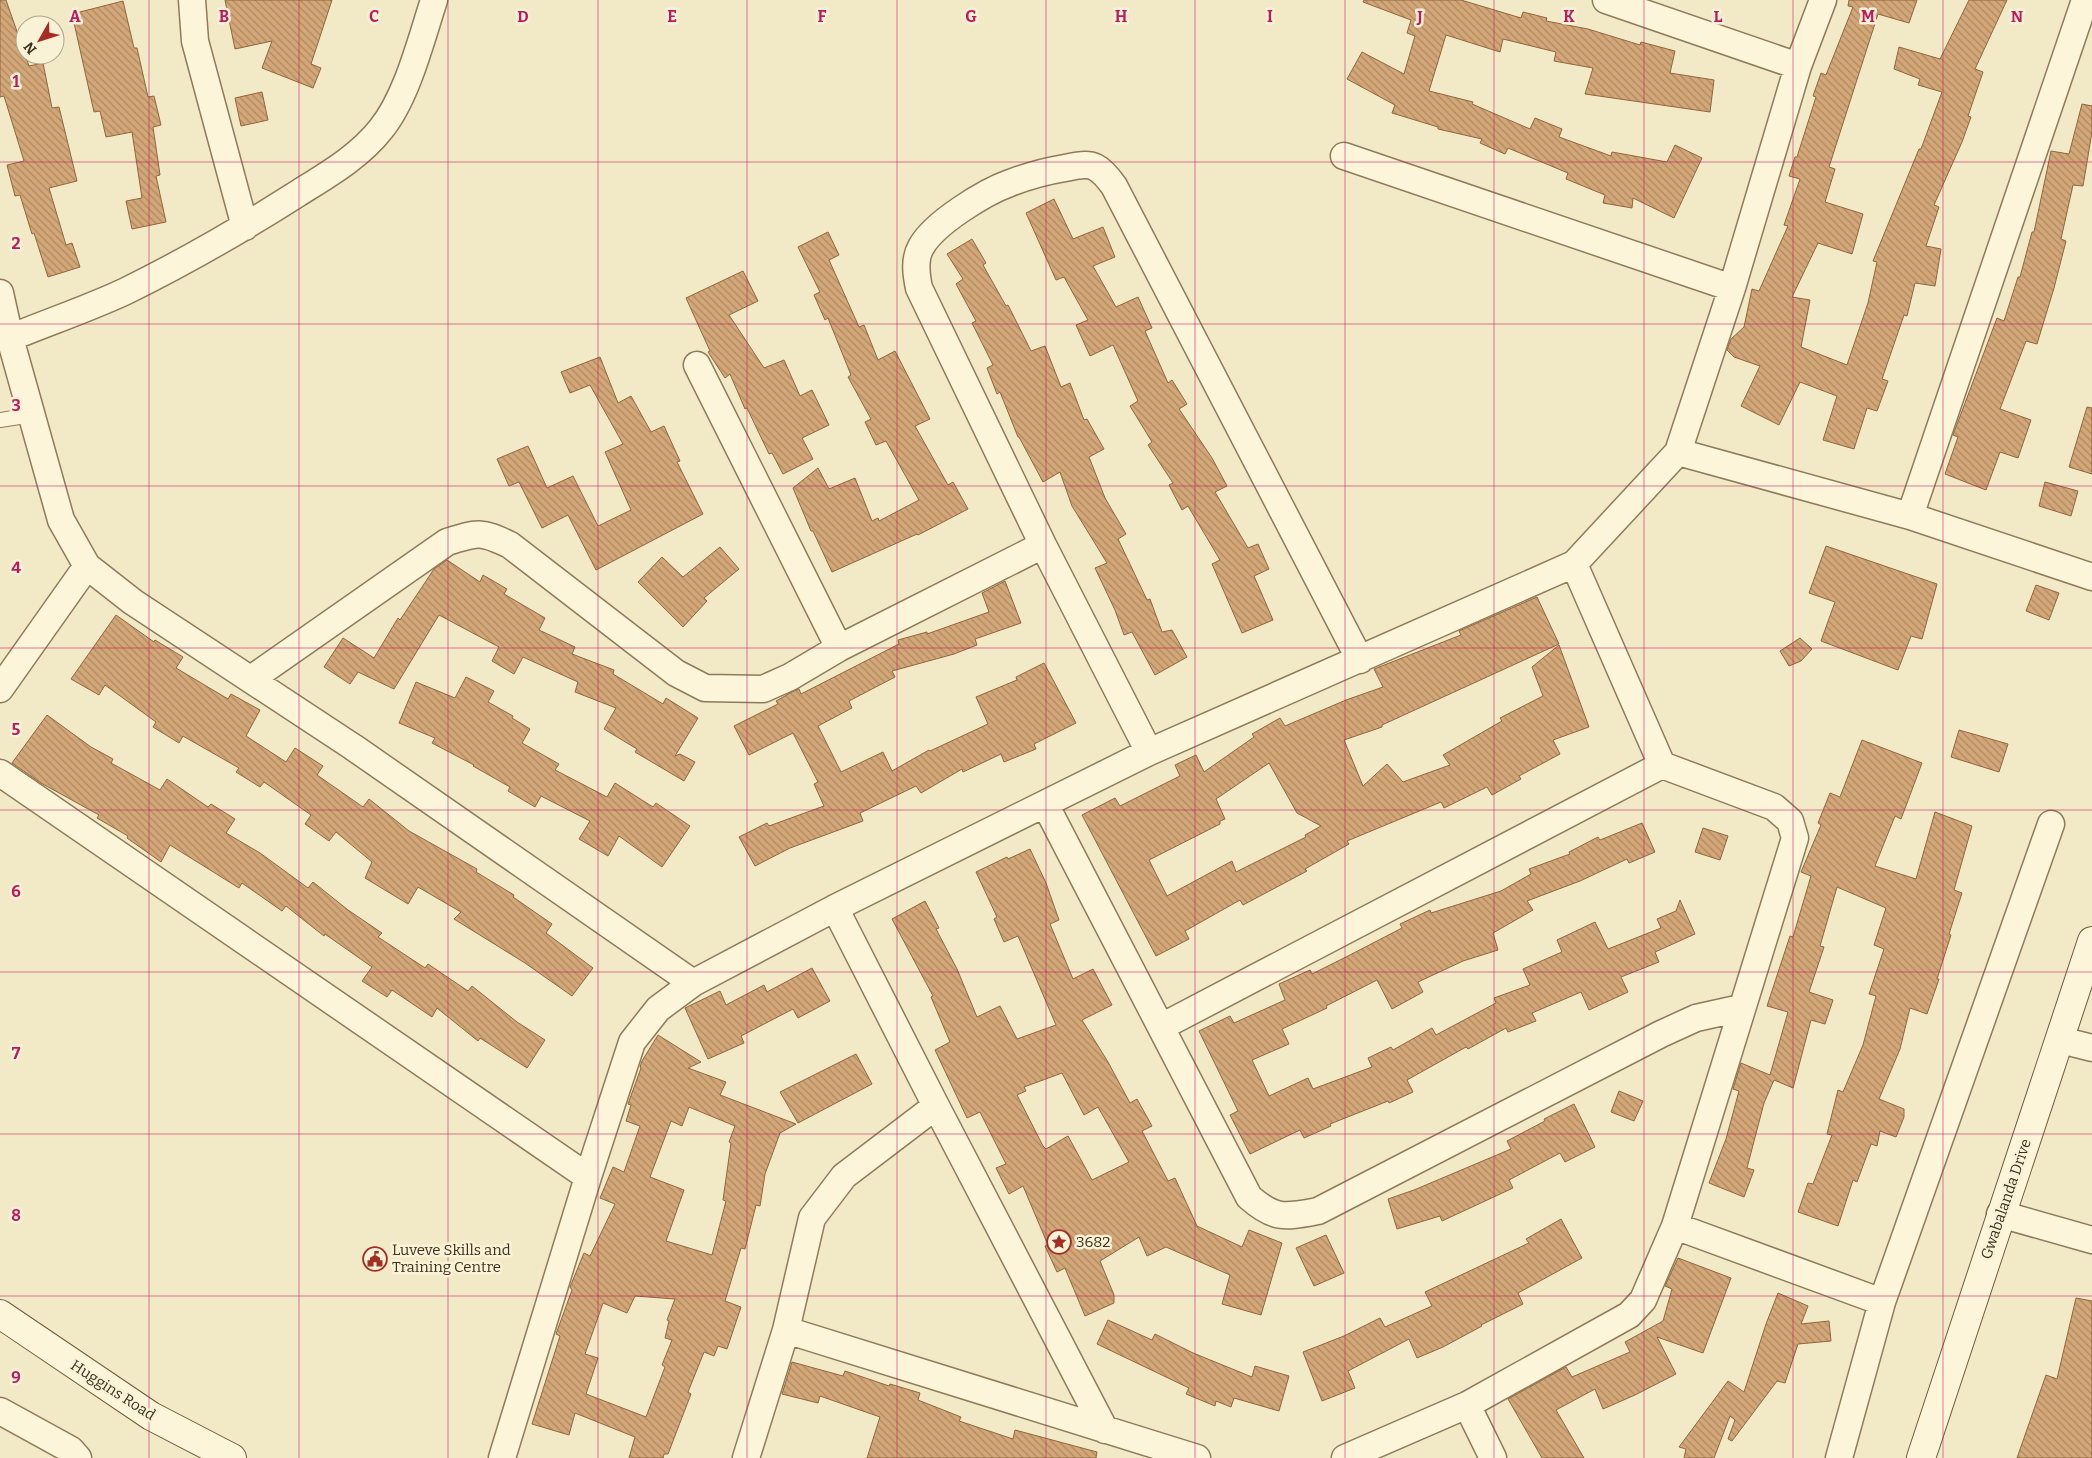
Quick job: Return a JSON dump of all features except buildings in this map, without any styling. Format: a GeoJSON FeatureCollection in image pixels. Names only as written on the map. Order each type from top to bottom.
{"type":"FeatureCollection","features":[{"type":"Feature","properties":{"kind":"street"},"geometry":{"type":"LineString","coordinates":[[192,0],[195,41],[245,227]]}},
{"type":"Feature","properties":{"kind":"street"},"geometry":{"type":"LineString","coordinates":[[10,338],[124,291],[245,227],[346,162],[366,146],[381,129],[395,108],[418,49],[434,0]]}},
{"type":"Feature","properties":{"kind":"street"},"geometry":{"type":"LineString","coordinates":[[1606,0],[1798,66]]}},
{"type":"Feature","properties":{"kind":"street"},"geometry":{"type":"LineString","coordinates":[[502,1458],[588,1176],[632,1042],[658,1009],[693,983],[835,908],[1149,752],[1574,564],[1678,452],[1732,288],[1798,66],[1823,0]]}},
{"type":"Feature","properties":{"kind":"street"},"geometry":{"type":"LineString","coordinates":[[1910,516],[2085,0]]}},
{"type":"Feature","properties":{"kind":"street"},"geometry":{"type":"LineString","coordinates":[[1344,156],[1732,288]]}},
{"type":"Feature","properties":{"kind":"street"},"geometry":{"type":"LineString","coordinates":[[1149,752],[1043,545],[919,288],[916,272],[917,261],[920,249],[927,238],[953,215],[1009,183],[1058,169],[1081,165],[1095,167],[1106,175],[1114,186],[1360,660]]}},
{"type":"Feature","properties":{"kind":"street"},"geometry":{"type":"LineString","coordinates":[[0,293],[10,338],[61,520],[87,566],[133,602],[353,747],[693,983]]}},
{"type":"Feature","properties":{"kind":"street"},"geometry":{"type":"LineString","coordinates":[[697,365],[839,648]]}},
{"type":"Feature","properties":{"kind":"street"},"geometry":{"type":"LineString","coordinates":[[1678,452],[1910,516],[2092,577]]}},
{"type":"Feature","properties":{"kind":"street"},"geometry":{"type":"LineString","coordinates":[[250,679],[447,542],[474,533],[493,537],[510,545],[676,673],[705,688],[763,689],[790,677],[839,648],[1043,545]]}},
{"type":"Feature","properties":{"kind":"street"},"geometry":{"type":"LineString","coordinates":[[1345,1458],[1467,1405],[1629,1315],[1643,1300],[1675,1226],[1795,838],[1790,820],[1774,807],[1662,765],[1574,564]]}},
{"type":"Feature","properties":{"kind":"street"},"geometry":{"type":"LineString","coordinates":[[0,689],[87,566]]}},
{"type":"Feature","properties":{"kind":"street"},"geometry":{"type":"LineString","coordinates":[[1161,1027],[1662,765]]}},
{"type":"Feature","properties":{"kind":"street"},"geometry":{"type":"LineString","coordinates":[[0,773],[588,1176]]}},
{"type":"Feature","properties":{"kind":"street"},"geometry":{"type":"LineString","coordinates":[[1045,804],[1250,1197],[1261,1207],[1275,1215],[1294,1215],[1318,1210],[1660,1034],[1696,1018],[1741,1008]]}},
{"type":"Feature","properties":{"kind":"street"},"geometry":{"type":"LineString","coordinates":[[1839,1458],[1882,1302],[2051,824]]}},
{"type":"Feature","properties":{"kind":"street"},"geometry":{"type":"LineString","coordinates":[[835,908],[936,1106],[1106,1430]]}},
{"type":"Feature","properties":{"kind":"street","name":"Gwabalanda Drive"},"geometry":{"type":"LineString","coordinates":[[1921,1458],[2000,1214],[2092,941]]}},
{"type":"Feature","properties":{"kind":"street"},"geometry":{"type":"LineString","coordinates":[[2060,1040],[2092,1048]]}},
{"type":"Feature","properties":{"kind":"street"},"geometry":{"type":"LineString","coordinates":[[746,1458],[786,1330],[812,1218],[844,1176],[936,1106]]}},
{"type":"Feature","properties":{"kind":"street"},"geometry":{"type":"LineString","coordinates":[[2000,1214],[2092,1240]]}},
{"type":"Feature","properties":{"kind":"street"},"geometry":{"type":"LineString","coordinates":[[1675,1226],[1882,1302]]}},
{"type":"Feature","properties":{"kind":"street","name":"Huggins Road"},"geometry":{"type":"LineString","coordinates":[[0,1314],[151,1416],[232,1458]]}},
{"type":"Feature","properties":{"kind":"street"},"geometry":{"type":"LineString","coordinates":[[786,1330],[1197,1458]]}},
{"type":"Feature","properties":{"kind":"street"},"geometry":{"type":"LineString","coordinates":[[1467,1405],[1493,1458]]}},
{"type":"Feature","properties":{"kind":"street"},"geometry":{"type":"LineString","coordinates":[[0,1411],[71,1450],[78,1458]]}},
{"type":"Feature","properties":{"kind":"lane"},"geometry":{"type":"LineString","coordinates":[[0,420],[32,415]]}},
{"type":"Feature","properties":{"kind":"place","name":"3682"},"geometry":{"type":"Point","coordinates":[1059,1242]}},
{"type":"Feature","properties":{"kind":"place","name":"Luveve Skills and Training Centre"},"geometry":{"type":"Point","coordinates":[375,1259]}}]}
